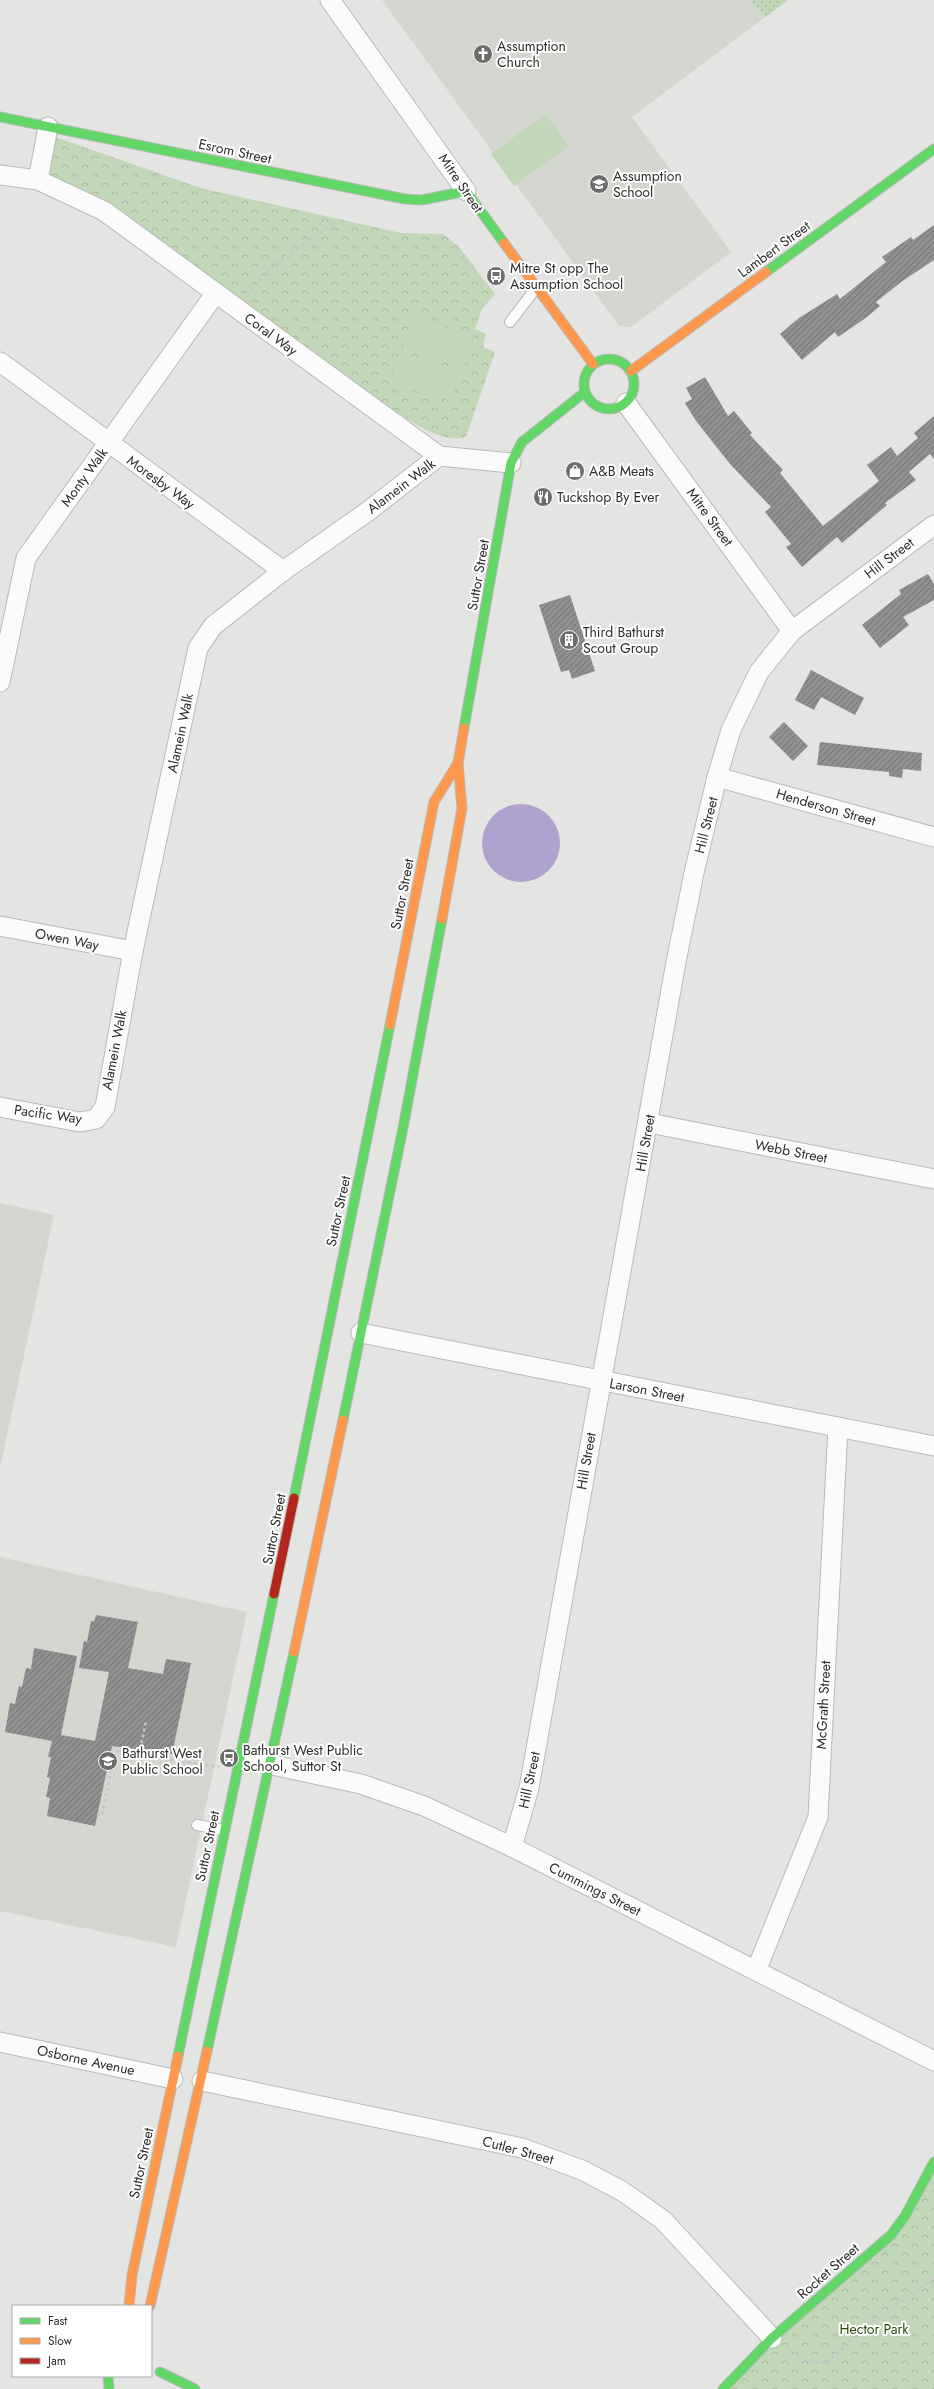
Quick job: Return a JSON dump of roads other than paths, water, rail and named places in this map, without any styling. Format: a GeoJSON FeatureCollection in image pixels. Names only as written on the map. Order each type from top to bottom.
{"type":"FeatureCollection","features":[{"type":"Feature","properties":{"kind":"main road","name":"Esrom Street"},"geometry":{"type":"LineString","coordinates":[[0,116],[405,199],[422,200],[466,191]]}},
{"type":"Feature","properties":{"kind":"main road","name":"Lambert Street"},"geometry":{"type":"LineString","coordinates":[[631,371],[934,149]]}},
{"type":"Feature","properties":{"kind":"main road","name":"Mitre Street"},"geometry":{"type":"LineString","coordinates":[[466,191],[593,364]]}},
{"type":"Feature","properties":{"kind":"main road"},"geometry":{"type":"LineString","coordinates":[[601,360],[618,360],[631,371],[634,388],[626,403],[620,407],[606,410],[593,404],[585,392],[584,377],[593,364],[601,360]]}},
{"type":"Feature","properties":{"kind":"main road","name":"Suttor Street"},"geometry":{"type":"LineString","coordinates":[[150,2305],[202,2081],[270,1765],[403,1128],[462,808],[458,763],[518,459],[522,442],[585,392]]}},
{"type":"Feature","properties":{"kind":"main road"},"geometry":{"type":"LineString","coordinates":[[584,412],[593,404]]}},
{"type":"Feature","properties":{"kind":"main road","name":"Suttor Street"},"geometry":{"type":"LineString","coordinates":[[129,2305],[132,2275],[224,1830],[270,1621],[434,802],[458,763]]}},
{"type":"Feature","properties":{"kind":"main road","name":"Rocket Street"},"geometry":{"type":"LineString","coordinates":[[723,2389],[772,2338],[891,2235],[905,2216],[934,2162]]}},
{"type":"Feature","properties":{"kind":"main road"},"geometry":{"type":"LineString","coordinates":[[160,2386],[159,2368],[194,2389]]}},
{"type":"Feature","properties":{"kind":"street","name":"Mitre Street"},"geometry":{"type":"LineString","coordinates":[[330,0],[466,191]]}},
{"type":"Feature","properties":{"kind":"street"},"geometry":{"type":"LineString","coordinates":[[38,180],[48,126]]}},
{"type":"Feature","properties":{"kind":"street","name":"Coral Way"},"geometry":{"type":"LineString","coordinates":[[0,175],[38,180],[104,211],[234,308],[439,456]]}},
{"type":"Feature","properties":{"kind":"street","name":"Monty Walk"},"geometry":{"type":"LineString","coordinates":[[0,682],[5,629],[26,558],[215,294]]}},
{"type":"Feature","properties":{"kind":"street","name":"Moresby Way"},"geometry":{"type":"LineString","coordinates":[[0,362],[108,444],[283,571]]}},
{"type":"Feature","properties":{"kind":"street","name":"Mitre Street"},"geometry":{"type":"LineString","coordinates":[[626,403],[792,631]]}},
{"type":"Feature","properties":{"kind":"street"},"geometry":{"type":"LineString","coordinates":[[439,456],[518,459]]}},
{"type":"Feature","properties":{"kind":"street","name":"Alamein Walk"},"geometry":{"type":"LineString","coordinates":[[96,1119],[105,1107],[133,951],[198,648],[213,626],[283,571],[367,512],[439,456]]}},
{"type":"Feature","properties":{"kind":"street","name":"Hill Street"},"geometry":{"type":"LineString","coordinates":[[512,1846],[529,1788],[601,1380],[692,881],[717,777],[731,730],[759,672],[792,631],[934,524]]}},
{"type":"Feature","properties":{"kind":"street","name":"Henderson Street"},"geometry":{"type":"LineString","coordinates":[[717,777],[934,837]]}},
{"type":"Feature","properties":{"kind":"street","name":"Owen Way"},"geometry":{"type":"LineString","coordinates":[[0,926],[133,951]]}},
{"type":"Feature","properties":{"kind":"street","name":"Pacific Way"},"geometry":{"type":"LineString","coordinates":[[0,1107],[80,1122],[96,1119]]}},
{"type":"Feature","properties":{"kind":"street","name":"Webb Street"},"geometry":{"type":"LineString","coordinates":[[649,1123],[934,1179]]}},
{"type":"Feature","properties":{"kind":"street","name":"Larson Street"},"geometry":{"type":"LineString","coordinates":[[361,1333],[934,1446]]}},
{"type":"Feature","properties":{"kind":"street","name":"McGrath Street"},"geometry":{"type":"LineString","coordinates":[[756,1971],[818,1817],[838,1427]]}},
{"type":"Feature","properties":{"kind":"street","name":"Cummings Street"},"geometry":{"type":"LineString","coordinates":[[240,1758],[377,1789],[424,1806],[512,1846],[934,2061]]}},
{"type":"Feature","properties":{"kind":"street","name":"Osborne Avenue"},"geometry":{"type":"LineString","coordinates":[[0,2042],[173,2079]]}},
{"type":"Feature","properties":{"kind":"street","name":"Cutler Street"},"geometry":{"type":"LineString","coordinates":[[202,2081],[522,2148],[582,2170],[622,2191],[663,2220],[772,2338]]}},
{"type":"Feature","properties":{"kind":"lane"},"geometry":{"type":"LineString","coordinates":[[510,322],[536,288]]}},
{"type":"Feature","properties":{"kind":"lane"},"geometry":{"type":"LineString","coordinates":[[197,1825],[224,1830]]}},
{"type":"Feature","properties":{"kind":"place","name":"Assumption Church"},"geometry":{"type":"Point","coordinates":[483,54]}},
{"type":"Feature","properties":{"kind":"place","name":"Assumption School"},"geometry":{"type":"Point","coordinates":[599,184]}},
{"type":"Feature","properties":{"kind":"place","name":"Mitre St opp The Assumption School"},"geometry":{"type":"Point","coordinates":[496,276]}},
{"type":"Feature","properties":{"kind":"place","name":"A&B Meats"},"geometry":{"type":"Point","coordinates":[575,471]}},
{"type":"Feature","properties":{"kind":"place","name":"Tuckshop By Ever"},"geometry":{"type":"Point","coordinates":[543,497]}},
{"type":"Feature","properties":{"kind":"place","name":"Third Bathurst Scout Group"},"geometry":{"type":"Point","coordinates":[569,640]}},
{"type":"Feature","properties":{"kind":"place","name":"Bathurst West Public School, Suttor St"},"geometry":{"type":"Point","coordinates":[229,1758]}},
{"type":"Feature","properties":{"kind":"place","name":"Bathurst West Public School"},"geometry":{"type":"Point","coordinates":[108,1761]}},
{"type":"Feature","properties":{"kind":"park label","name":"Hector Park"},"geometry":{"type":"Point","coordinates":[874,2329]}}]}
